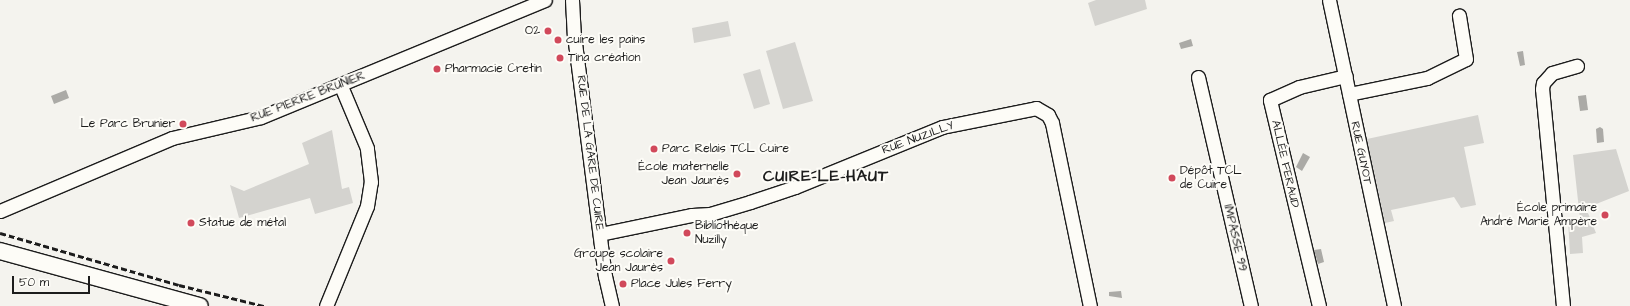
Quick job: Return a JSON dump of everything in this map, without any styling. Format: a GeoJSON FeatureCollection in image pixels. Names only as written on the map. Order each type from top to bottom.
{"type":"FeatureCollection","features":[{"type":"Feature","properties":{"kind":"main road"},"geometry":{"type":"LineString","coordinates":[[0,251],[200,306]]}},
{"type":"Feature","properties":{"kind":"street","name":"RUE PIERRE BRUNIER"},"geometry":{"type":"LineString","coordinates":[[0,210],[172,138],[261,117],[341,86],[545,0]]}},
{"type":"Feature","properties":{"kind":"street","name":"RUE DE LA GARE DE CUIRE"},"geometry":{"type":"LineString","coordinates":[[572,0],[574,35],[600,234],[612,306]]}},
{"type":"Feature","properties":{"kind":"street","name":"RUE GUYOT"},"geometry":{"type":"LineString","coordinates":[[1329,0],[1394,306]]}},
{"type":"Feature","properties":{"kind":"street"},"geometry":{"type":"LineString","coordinates":[[1349,94],[1427,78],[1466,59],[1459,16]]}},
{"type":"Feature","properties":{"kind":"street"},"geometry":{"type":"LineString","coordinates":[[1563,306],[1542,89],[1543,83],[1552,73],[1576,66]]}},
{"type":"Feature","properties":{"kind":"street","name":"ALLÉE FERAUD"},"geometry":{"type":"LineString","coordinates":[[1319,306],[1270,100],[1299,87],[1346,76]]}},
{"type":"Feature","properties":{"kind":"street","name":"IMPASSE 99"},"geometry":{"type":"LineString","coordinates":[[1198,77],[1251,306]]}},
{"type":"Feature","properties":{"kind":"street"},"geometry":{"type":"LineString","coordinates":[[326,306],[364,212],[371,182],[367,148],[341,86]]}},
{"type":"Feature","properties":{"kind":"street","name":"RUE NUZILLY"},"geometry":{"type":"LineString","coordinates":[[600,234],[692,215],[710,214],[791,189],[942,127],[1036,108],[1048,115],[1052,123],[1090,306]]}},
{"type":"Feature","properties":{"kind":"shaded area"},"geometry":{"type":"Polygon","coordinates":[[[1096,0],[1145,0],[1147,9],[1095,26],[1088,3],[1096,0]]]}},
{"type":"Feature","properties":{"kind":"shaded area"},"geometry":{"type":"Polygon","coordinates":[[[728,21],[731,36],[694,43],[692,28],[728,21]]]}},
{"type":"Feature","properties":{"kind":"shaded area"},"geometry":{"type":"Polygon","coordinates":[[[1191,39],[1193,46],[1181,49],[1179,43],[1191,39]]]}},
{"type":"Feature","properties":{"kind":"shaded area"},"geometry":{"type":"Polygon","coordinates":[[[795,42],[813,101],[783,109],[766,51],[795,42]]]}},
{"type":"Feature","properties":{"kind":"shaded area"},"geometry":{"type":"Polygon","coordinates":[[[1523,51],[1525,65],[1520,66],[1517,52],[1523,51]]]}},
{"type":"Feature","properties":{"kind":"shaded area"},"geometry":{"type":"Polygon","coordinates":[[[760,69],[770,104],[754,109],[743,74],[760,69]]]}},
{"type":"Feature","properties":{"kind":"shaded area"},"geometry":{"type":"Polygon","coordinates":[[[66,90],[69,98],[54,104],[51,96],[66,90]]]}},
{"type":"Feature","properties":{"kind":"shaded area"},"geometry":{"type":"Polygon","coordinates":[[[1586,95],[1588,110],[1580,111],[1578,96],[1586,95]]]}},
{"type":"Feature","properties":{"kind":"shaded area"},"geometry":{"type":"Polygon","coordinates":[[[1478,115],[1484,143],[1464,147],[1476,205],[1461,208],[1454,197],[1391,210],[1394,221],[1385,223],[1367,139],[1478,115]]]}},
{"type":"Feature","properties":{"kind":"shaded area"},"geometry":{"type":"Polygon","coordinates":[[[1600,127],[1603,129],[1604,142],[1597,143],[1596,129],[1600,127]]]}},
{"type":"Feature","properties":{"kind":"shaded area"},"geometry":{"type":"Polygon","coordinates":[[[332,130],[342,189],[349,187],[353,203],[315,214],[310,198],[239,218],[230,185],[244,191],[309,164],[302,143],[332,130]]]}},
{"type":"Feature","properties":{"kind":"shaded area"},"geometry":{"type":"Polygon","coordinates":[[[1616,149],[1629,191],[1586,208],[1596,233],[1582,237],[1583,253],[1570,254],[1568,220],[1580,219],[1573,155],[1616,149]]]}},
{"type":"Feature","properties":{"kind":"shaded area"},"geometry":{"type":"Polygon","coordinates":[[[1303,153],[1310,157],[1302,171],[1296,167],[1303,153]]]}},
{"type":"Feature","properties":{"kind":"shaded area"},"geometry":{"type":"Polygon","coordinates":[[[1321,249],[1324,262],[1318,264],[1314,250],[1321,249]]]}},
{"type":"Feature","properties":{"kind":"shaded area"},"geometry":{"type":"Polygon","coordinates":[[[1121,291],[1122,298],[1109,296],[1109,292],[1121,291]]]}},
{"type":"Feature","properties":{"kind":"railway"},"geometry":{"type":"LineString","coordinates":[[0,233],[179,285],[264,306]]}},
{"type":"Feature","properties":{"kind":"place","name":"O2"},"geometry":{"type":"Point","coordinates":[548,31]}},
{"type":"Feature","properties":{"kind":"place","name":"cuire les pains"},"geometry":{"type":"Point","coordinates":[558,40]}},
{"type":"Feature","properties":{"kind":"place","name":"Tina création"},"geometry":{"type":"Point","coordinates":[560,58]}},
{"type":"Feature","properties":{"kind":"place","name":"Pharmacie Cretin"},"geometry":{"type":"Point","coordinates":[437,69]}},
{"type":"Feature","properties":{"kind":"place","name":"Le Parc Brunier"},"geometry":{"type":"Point","coordinates":[183,124]}},
{"type":"Feature","properties":{"kind":"place","name":"Parc Relais TCL Cuire"},"geometry":{"type":"Point","coordinates":[654,149]}},
{"type":"Feature","properties":{"kind":"place","name":"École maternelle Jean Jaurès"},"geometry":{"type":"Point","coordinates":[737,174]}},
{"type":"Feature","properties":{"kind":"place","name":"Dépôt TCL de Cuire"},"geometry":{"type":"Point","coordinates":[1172,178]}},
{"type":"Feature","properties":{"kind":"place","name":"École primaire André Marie Ampère"},"geometry":{"type":"Point","coordinates":[1605,215]}},
{"type":"Feature","properties":{"kind":"place","name":"Statue de métal"},"geometry":{"type":"Point","coordinates":[191,223]}},
{"type":"Feature","properties":{"kind":"place","name":"Bibliothèque Nuzilly"},"geometry":{"type":"Point","coordinates":[687,233]}},
{"type":"Feature","properties":{"kind":"place","name":"Groupe scolaire Jean Jaurès"},"geometry":{"type":"Point","coordinates":[671,261]}},
{"type":"Feature","properties":{"kind":"place","name":"Place Jules Ferry"},"geometry":{"type":"Point","coordinates":[623,284]}},
{"type":"Feature","properties":{"kind":"district","name":"CUIRE-LE-HAUT"},"geometry":{"type":"Point","coordinates":[826,176]}}]}
